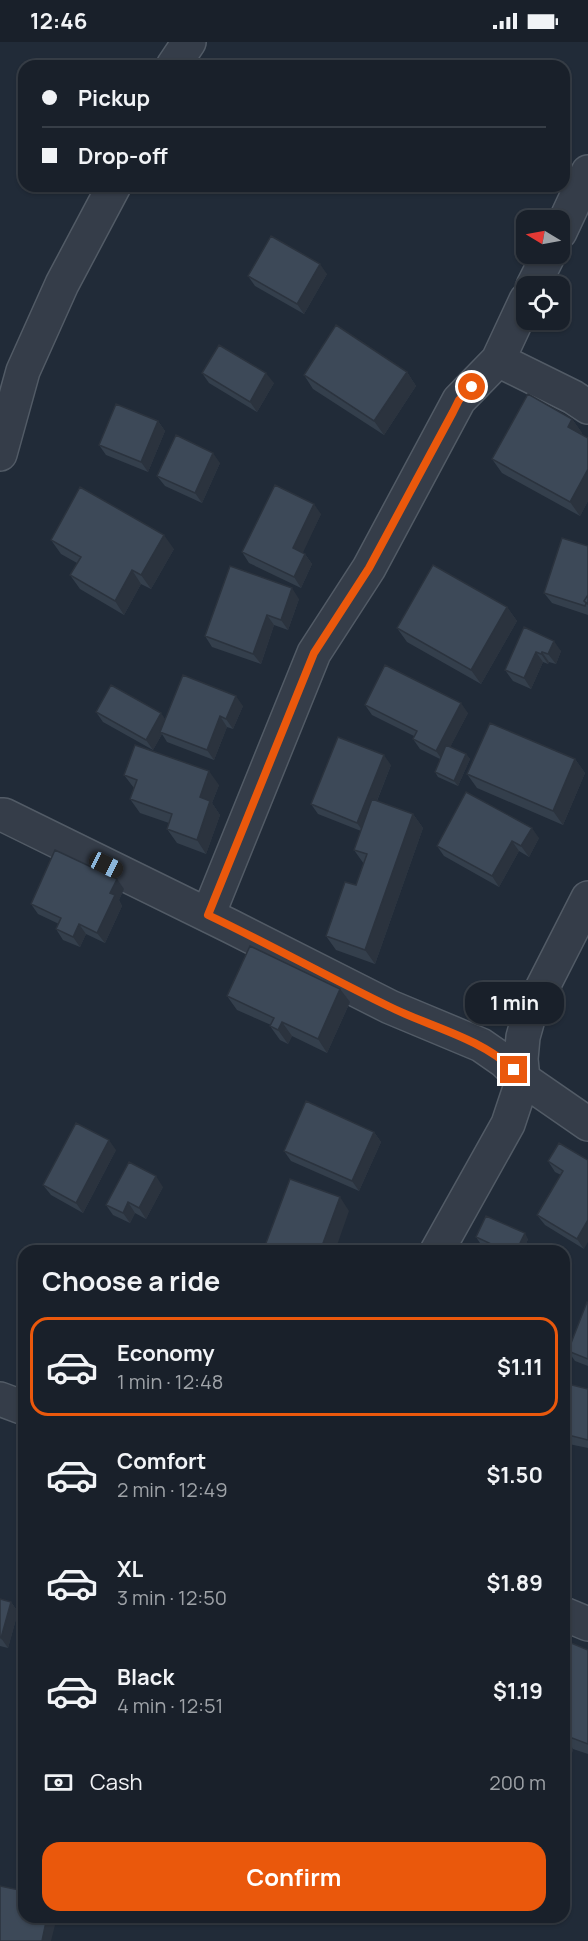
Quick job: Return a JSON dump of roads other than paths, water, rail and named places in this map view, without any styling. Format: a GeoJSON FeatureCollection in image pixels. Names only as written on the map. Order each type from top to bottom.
{"type":"FeatureCollection","features":[{"type":"Feature","properties":{"kind":"street"},"geometry":{"type":"LineString","coordinates":[[177,60],[189,42]]}},
{"type":"Feature","properties":{"kind":"street"},"geometry":{"type":"LineString","coordinates":[[570,211],[588,172]]}},
{"type":"Feature","properties":{"kind":"street"},"geometry":{"type":"LineString","coordinates":[[0,454],[23,371],[62,284],[111,192]]}},
{"type":"Feature","properties":{"kind":"street"},"geometry":{"type":"LineString","coordinates":[[208,915],[314,653],[369,568],[459,400],[498,360],[516,321]]}},
{"type":"Feature","properties":{"kind":"street"},"geometry":{"type":"LineString","coordinates":[[498,360],[588,406]]}},
{"type":"Feature","properties":{"kind":"street"},"geometry":{"type":"LineString","coordinates":[[0,815],[208,915],[390,1007],[480,1045],[504,1061],[523,1079],[588,1124]]}},
{"type":"Feature","properties":{"kind":"street"},"geometry":{"type":"LineString","coordinates":[[440,1245],[508,1124],[523,1079],[521,1059],[523,1037],[530,1012],[588,898]]}},
{"type":"Feature","properties":{"kind":"street"},"geometry":{"type":"LineString","coordinates":[[0,1399],[18,1406]]}},
{"type":"Feature","properties":{"kind":"street"},"geometry":{"type":"LineString","coordinates":[[570,1616],[588,1624]]}}]}
